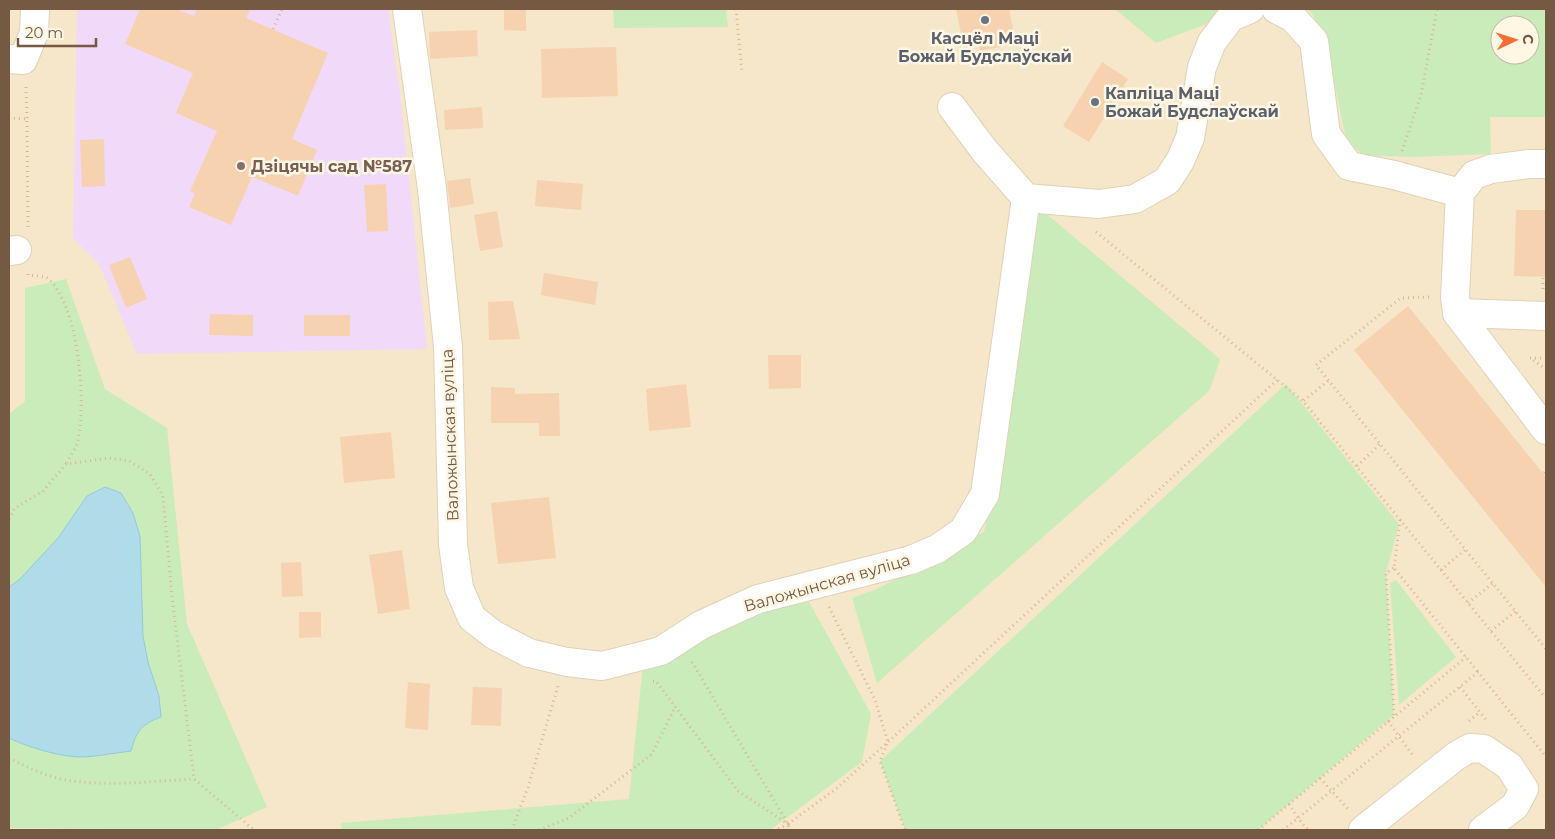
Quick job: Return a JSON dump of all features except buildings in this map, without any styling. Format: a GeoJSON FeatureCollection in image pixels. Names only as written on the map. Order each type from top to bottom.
{"type":"FeatureCollection","features":[{"type":"Feature","properties":{"kind":"street"},"geometry":{"type":"LineString","coordinates":[[9,59],[23,60],[34,33],[35,9]]}},
{"type":"Feature","properties":{"kind":"street","name":"Валожынская вуліца"},"geometry":{"type":"LineString","coordinates":[[407,9],[432,189],[448,347],[453,544],[459,588],[472,618],[494,635],[529,653],[567,662],[602,666],[661,651],[701,625],[758,599],[911,560],[938,549],[963,531],[985,494],[1026,198]]}},
{"type":"Feature","properties":{"kind":"street"},"geometry":{"type":"LineString","coordinates":[[952,107],[984,150],[1026,198],[1099,204],[1135,199],[1167,181],[1180,161],[1190,138],[1202,67],[1212,42],[1231,17],[1250,9]]}},
{"type":"Feature","properties":{"kind":"street"},"geometry":{"type":"LineString","coordinates":[[1276,9],[1293,18],[1314,42],[1326,134],[1349,166],[1394,175],[1460,193]]}},
{"type":"Feature","properties":{"kind":"street"},"geometry":{"type":"LineString","coordinates":[[1546,164],[1529,164],[1491,169],[1474,175],[1460,193],[1456,305],[1546,430]]}},
{"type":"Feature","properties":{"kind":"street"},"geometry":{"type":"LineString","coordinates":[[1456,305],[1546,316]]}},
{"type":"Feature","properties":{"kind":"street"},"geometry":{"type":"LineString","coordinates":[[1356,820],[1470,748],[1484,749],[1509,766],[1524,789],[1515,806],[1483,830]]}},
{"type":"Feature","properties":{"kind":"path"},"geometry":{"type":"LineString","coordinates":[[273,29],[282,9]]}},
{"type":"Feature","properties":{"kind":"path"},"geometry":{"type":"LineString","coordinates":[[736,9],[742,73]]}},
{"type":"Feature","properties":{"kind":"path"},"geometry":{"type":"LineString","coordinates":[[1394,175],[1420,95],[1437,9]]}},
{"type":"Feature","properties":{"kind":"path"},"geometry":{"type":"LineString","coordinates":[[9,509],[15,508],[43,491],[66,464],[77,442],[81,416],[82,380],[70,318],[57,289],[46,276],[28,276],[21,250],[27,119],[26,82]]}},
{"type":"Feature","properties":{"kind":"path"},"geometry":{"type":"LineString","coordinates":[[9,118],[27,119]]}},
{"type":"Feature","properties":{"kind":"path"},"geometry":{"type":"LineString","coordinates":[[1091,227],[1303,400],[1544,696],[1546,694]]}},
{"type":"Feature","properties":{"kind":"path"},"geometry":{"type":"LineString","coordinates":[[1456,305],[1401,298],[1316,365],[1546,649]]}},
{"type":"Feature","properties":{"kind":"path"},"geometry":{"type":"LineString","coordinates":[[1546,358],[1530,358],[1546,369]]}},
{"type":"Feature","properties":{"kind":"path"},"geometry":{"type":"LineString","coordinates":[[776,830],[788,824],[837,788],[1277,380]]}},
{"type":"Feature","properties":{"kind":"path"},"geometry":{"type":"LineString","coordinates":[[1303,400],[1328,380]]}},
{"type":"Feature","properties":{"kind":"path"},"geometry":{"type":"LineString","coordinates":[[1356,466],[1380,444]]}},
{"type":"Feature","properties":{"kind":"path"},"geometry":{"type":"LineString","coordinates":[[66,464],[109,458],[129,461],[150,474],[163,496],[172,596],[194,779],[254,830]]}},
{"type":"Feature","properties":{"kind":"path"},"geometry":{"type":"LineString","coordinates":[[9,518],[15,508]]}},
{"type":"Feature","properties":{"kind":"path"},"geometry":{"type":"LineString","coordinates":[[1400,519],[1394,568],[1546,757]]}},
{"type":"Feature","properties":{"kind":"path"},"geometry":{"type":"LineString","coordinates":[[1441,570],[1466,549]]}},
{"type":"Feature","properties":{"kind":"path"},"geometry":{"type":"LineString","coordinates":[[1394,568],[1386,573],[1394,715]]}},
{"type":"Feature","properties":{"kind":"path"},"geometry":{"type":"LineString","coordinates":[[1468,603],[1493,583]]}},
{"type":"Feature","properties":{"kind":"path"},"geometry":{"type":"LineString","coordinates":[[818,584],[875,700],[888,742],[880,761],[905,830]]}},
{"type":"Feature","properties":{"kind":"path"},"geometry":{"type":"LineString","coordinates":[[1491,631],[1516,611]]}},
{"type":"Feature","properties":{"kind":"path"},"geometry":{"type":"LineString","coordinates":[[679,639],[788,824],[789,830]]}},
{"type":"Feature","properties":{"kind":"path"},"geometry":{"type":"LineString","coordinates":[[1258,830],[1466,657]]}},
{"type":"Feature","properties":{"kind":"path"},"geometry":{"type":"LineString","coordinates":[[512,830],[528,787],[554,697],[567,662]]}},
{"type":"Feature","properties":{"kind":"path"},"geometry":{"type":"LineString","coordinates":[[1283,830],[1478,672]]}},
{"type":"Feature","properties":{"kind":"path"},"geometry":{"type":"LineString","coordinates":[[647,679],[656,681],[738,791],[788,824]]}},
{"type":"Feature","properties":{"kind":"path"},"geometry":{"type":"LineString","coordinates":[[539,830],[569,818],[652,754],[675,707]]}},
{"type":"Feature","properties":{"kind":"path"},"geometry":{"type":"LineString","coordinates":[[1388,721],[1419,763]]}},
{"type":"Feature","properties":{"kind":"path"},"geometry":{"type":"LineString","coordinates":[[9,758],[31,769],[65,780],[112,784],[194,779]]}},
{"type":"Feature","properties":{"kind":"path"},"geometry":{"type":"LineString","coordinates":[[1320,778],[1333,790],[1356,820]]}},
{"type":"Feature","properties":{"kind":"path"},"geometry":{"type":"LineString","coordinates":[[1289,804],[1308,830]]}},
{"type":"Feature","properties":{"kind":"shaded area"},"geometry":{"type":"Polygon","coordinates":[[[9,9],[1546,9],[1546,830],[9,830],[9,9]]]}},
{"type":"Feature","properties":{"kind":"shaded area","name":"Дзіцячы сад №587"},"geometry":{"type":"Polygon","coordinates":[[[77,9],[388,9],[400,93],[427,349],[137,354],[99,264],[73,238],[77,9]]]}},
{"type":"Feature","properties":{"kind":"green space"},"geometry":{"type":"Polygon","coordinates":[[[613,9],[726,9],[728,27],[614,28],[613,9]]]}},
{"type":"Feature","properties":{"kind":"green space"},"geometry":{"type":"Polygon","coordinates":[[[1115,9],[1222,9],[1206,24],[1156,43],[1115,9]]]}},
{"type":"Feature","properties":{"kind":"green space"},"geometry":{"type":"Polygon","coordinates":[[[1305,9],[1546,9],[1546,117],[1490,117],[1491,154],[1410,157],[1363,155],[1346,139],[1325,36],[1311,12],[1305,9]]]}},
{"type":"Feature","properties":{"kind":"green space"},"geometry":{"type":"Polygon","coordinates":[[[1038,207],[1220,359],[1210,390],[877,683],[852,598],[877,589],[984,532],[999,464],[1038,207]]]}},
{"type":"Feature","properties":{"kind":"green space"},"geometry":{"type":"Polygon","coordinates":[[[66,279],[105,389],[167,428],[187,624],[267,807],[216,830],[9,828],[9,414],[25,401],[25,288],[66,279]]]}},
{"type":"Feature","properties":{"kind":"green space"},"geometry":{"type":"Polygon","coordinates":[[[1286,384],[1399,524],[1386,573],[1394,715],[1258,830],[905,830],[880,761],[1286,384]]]}},
{"type":"Feature","properties":{"kind":"green space"},"geometry":{"type":"Polygon","coordinates":[[[1396,580],[1456,657],[1399,705],[1390,583],[1396,580]]]}},
{"type":"Feature","properties":{"kind":"green space"},"geometry":{"type":"Polygon","coordinates":[[[802,589],[871,714],[862,762],[770,830],[342,830],[341,823],[629,799],[644,655],[802,589]]]}},
{"type":"Feature","properties":{"kind":"water"},"geometry":{"type":"Polygon","coordinates":[[[105,487],[121,493],[133,513],[140,536],[143,636],[148,662],[159,696],[161,717],[140,730],[131,751],[84,757],[66,756],[25,745],[9,738],[9,587],[20,579],[58,538],[87,496],[105,487]]]}},
{"type":"Feature","properties":{"kind":"place","name":"Касцёл Маці Божай Будслаўскай"},"geometry":{"type":"Point","coordinates":[985,20]}},
{"type":"Feature","properties":{"kind":"place","name":"Капліца Маці Божай Будслаўскай"},"geometry":{"type":"Point","coordinates":[1095,102]}},
{"type":"Feature","properties":{"kind":"place","name":"Дзіцячы сад №587"},"geometry":{"type":"Point","coordinates":[241,166]}}]}
